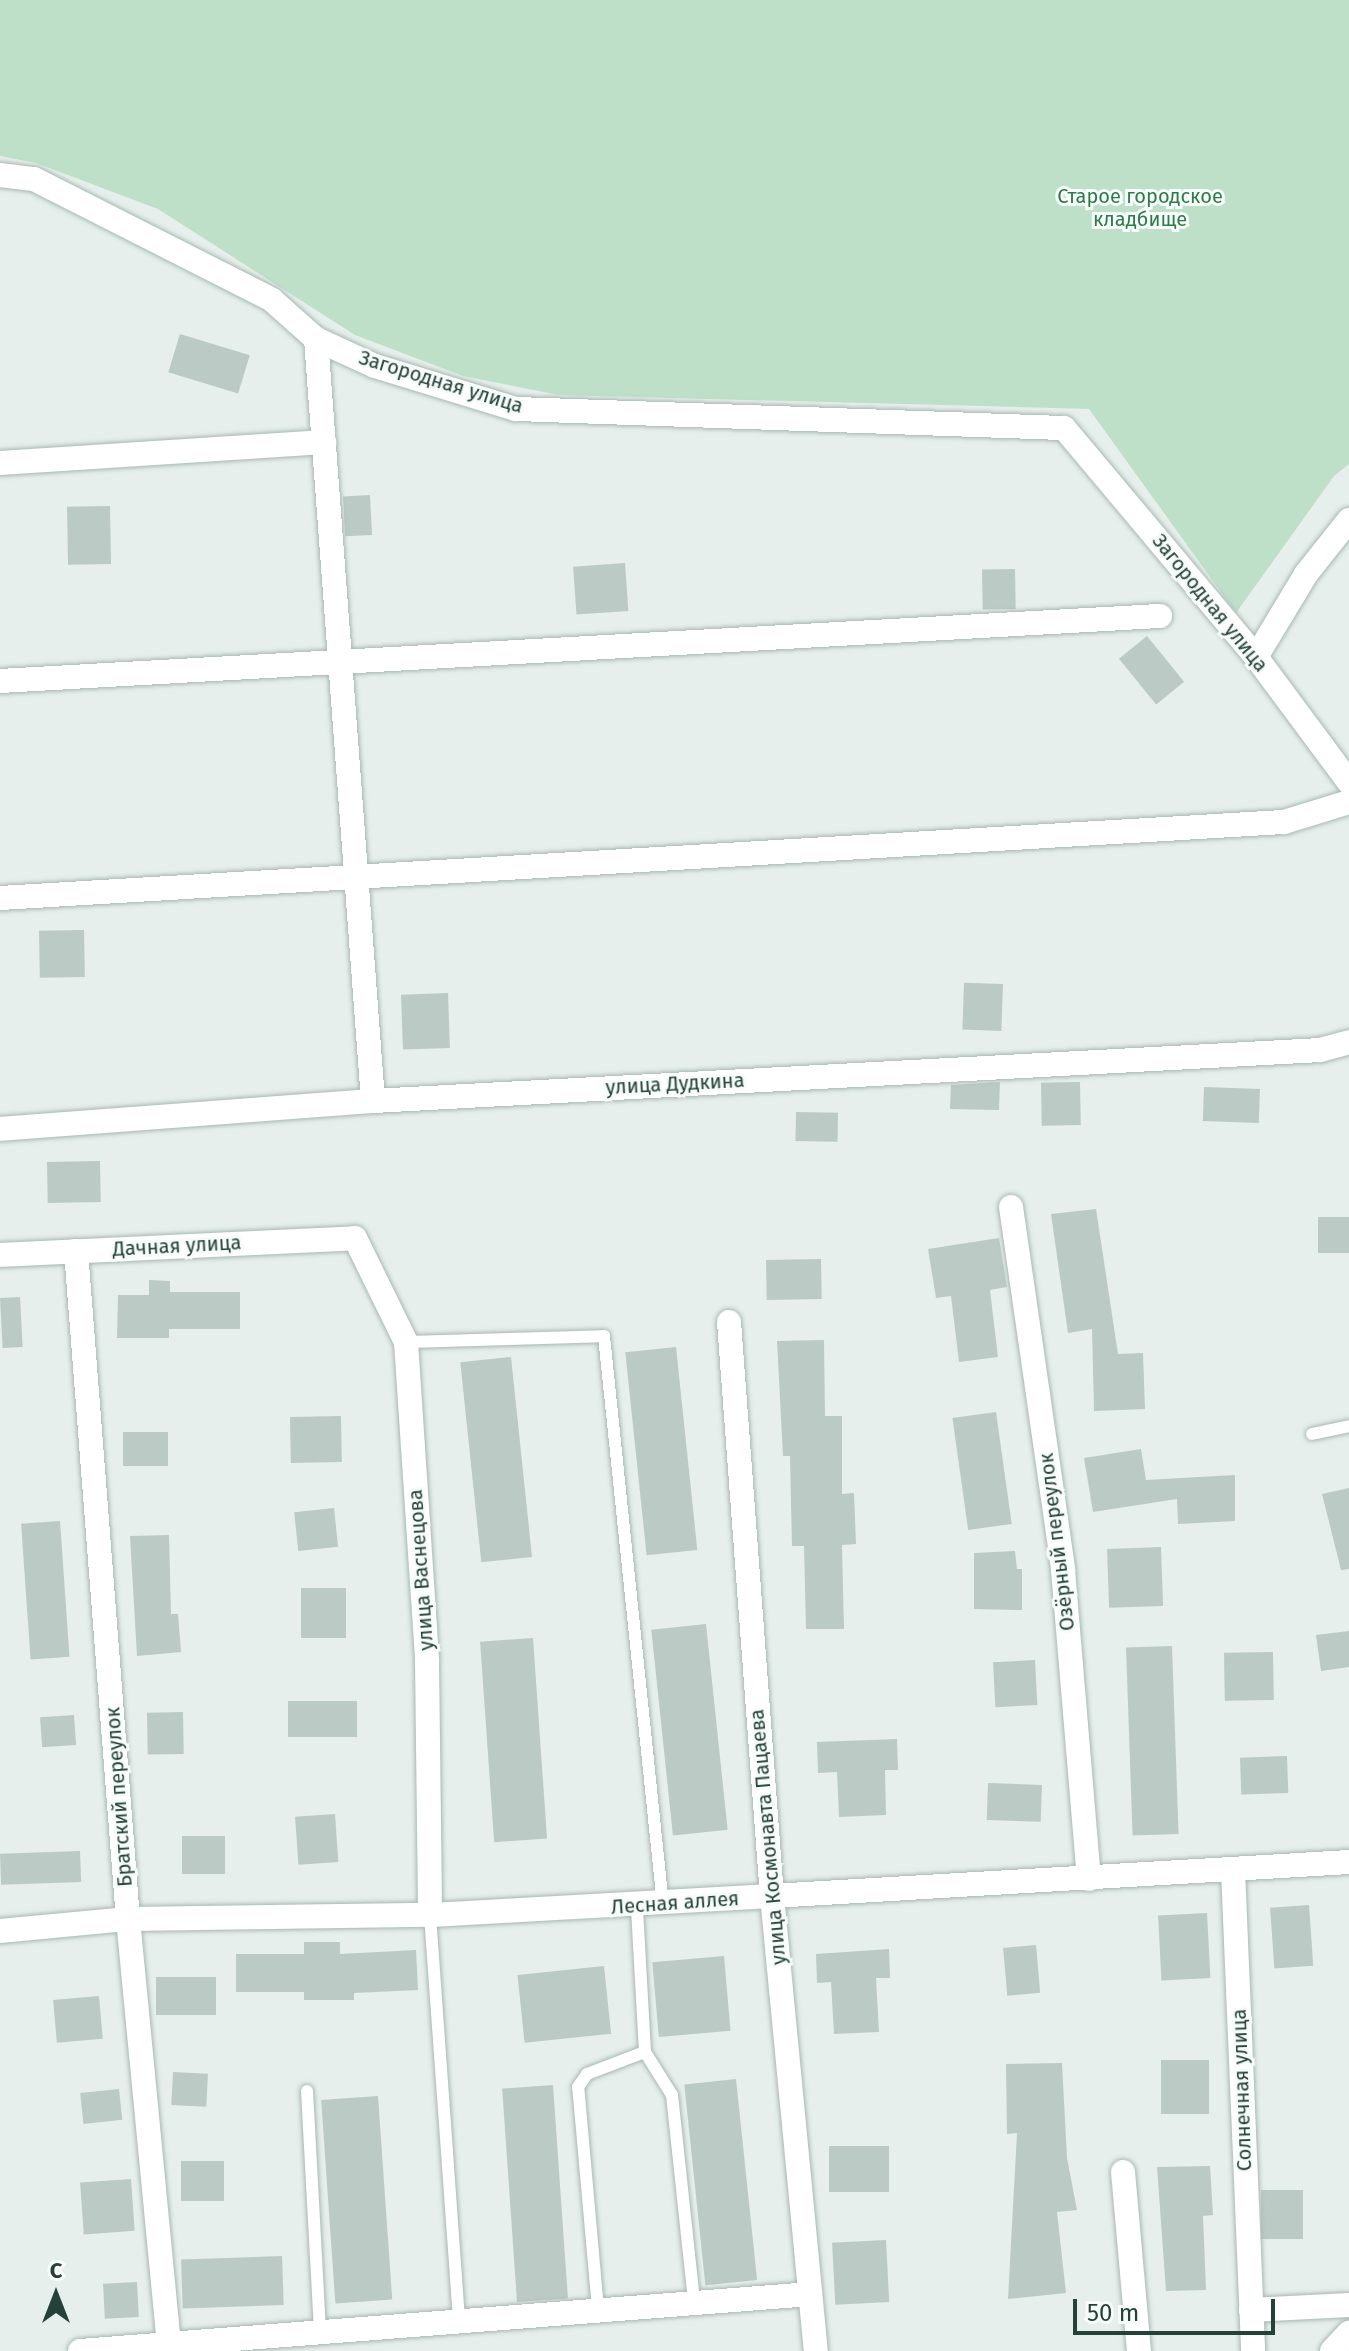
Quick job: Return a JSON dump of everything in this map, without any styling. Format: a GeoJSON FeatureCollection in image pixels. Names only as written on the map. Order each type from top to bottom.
{"type":"FeatureCollection","features":[{"type":"Feature","properties":{"kind":"street","name":"Загородная улица"},"geometry":{"type":"LineString","coordinates":[[0,175],[34,179],[272,300],[316,339],[375,366],[516,409],[1064,428],[1345,766]]}},
{"type":"Feature","properties":{"kind":"street"},"geometry":{"type":"LineString","coordinates":[[316,339],[373,1101]]}},
{"type":"Feature","properties":{"kind":"street"},"geometry":{"type":"LineString","coordinates":[[0,463],[324,442]]}},
{"type":"Feature","properties":{"kind":"street"},"geometry":{"type":"LineString","coordinates":[[1256,657],[1306,574],[1349,520]]}},
{"type":"Feature","properties":{"kind":"street"},"geometry":{"type":"LineString","coordinates":[[0,681],[1160,616]]}},
{"type":"Feature","properties":{"kind":"street"},"geometry":{"type":"LineString","coordinates":[[0,898],[1284,822],[1349,802]]}},
{"type":"Feature","properties":{"kind":"street","name":"улица Дудкина"},"geometry":{"type":"LineString","coordinates":[[0,1129],[373,1101],[1320,1050],[1349,1042]]}},
{"type":"Feature","properties":{"kind":"street","name":"Озёрный переулок"},"geometry":{"type":"LineString","coordinates":[[1011,1207],[1063,1570],[1089,1879]]}},
{"type":"Feature","properties":{"kind":"street","name":"Дачная улица"},"geometry":{"type":"LineString","coordinates":[[0,1255],[355,1238]]}},
{"type":"Feature","properties":{"kind":"street","name":"улица Васнецова"},"geometry":{"type":"LineString","coordinates":[[355,1238],[406,1342],[427,1661],[430,1915]]}},
{"type":"Feature","properties":{"kind":"street","name":"Братский переулок"},"geometry":{"type":"LineString","coordinates":[[76,1251],[128,1919],[169,2343]]}},
{"type":"Feature","properties":{"kind":"street","name":"улица Космонавта Пацаева"},"geometry":{"type":"LineString","coordinates":[[729,1322],[772,1896],[816,2351]]}},
{"type":"Feature","properties":{"kind":"street","name":"Лесная аллея"},"geometry":{"type":"LineString","coordinates":[[0,1931],[128,1919],[430,1915],[637,1907],[772,1896],[1349,1862]]}},
{"type":"Feature","properties":{"kind":"street","name":"Солнечная улица"},"geometry":{"type":"LineString","coordinates":[[1233,1870],[1253,2351]]}},
{"type":"Feature","properties":{"kind":"street"},"geometry":{"type":"LineString","coordinates":[[1123,2172],[1139,2351]]}},
{"type":"Feature","properties":{"kind":"street"},"geometry":{"type":"LineString","coordinates":[[80,2351],[810,2294]]}},
{"type":"Feature","properties":{"kind":"street"},"geometry":{"type":"LineString","coordinates":[[1251,2310],[1349,2305]]}},
{"type":"Feature","properties":{"kind":"street"},"geometry":{"type":"LineString","coordinates":[[1332,2351],[1349,2333]]}},
{"type":"Feature","properties":{"kind":"lane"},"geometry":{"type":"LineString","coordinates":[[406,1342],[604,1336],[663,1905]]}},
{"type":"Feature","properties":{"kind":"lane"},"geometry":{"type":"LineString","coordinates":[[1312,1434],[1349,1426]]}},
{"type":"Feature","properties":{"kind":"lane"},"geometry":{"type":"LineString","coordinates":[[637,1907],[645,2052],[672,2095],[694,2302]]}},
{"type":"Feature","properties":{"kind":"lane"},"geometry":{"type":"LineString","coordinates":[[430,1915],[459,2320]]}},
{"type":"Feature","properties":{"kind":"lane"},"geometry":{"type":"LineString","coordinates":[[598,2309],[578,2087],[587,2074],[645,2052]]}},
{"type":"Feature","properties":{"kind":"lane"},"geometry":{"type":"LineString","coordinates":[[307,2091],[320,2330]]}},
{"type":"Feature","properties":{"kind":"green space","name":"Старое городское кладбище"},"geometry":{"type":"Polygon","coordinates":[[[0,0],[1349,0],[1349,464],[1334,476],[1236,613],[1089,409],[559,395],[463,376],[355,335],[158,209],[36,163],[0,156],[0,0]]]}},
{"type":"Feature","properties":{"kind":"building"},"geometry":{"type":"Polygon","coordinates":[[[180,334],[250,355],[238,394],[168,372],[180,334]]]}},
{"type":"Feature","properties":{"kind":"building"},"geometry":{"type":"Polygon","coordinates":[[[370,495],[372,535],[345,536],[343,496],[370,495]]]}},
{"type":"Feature","properties":{"kind":"building"},"geometry":{"type":"Polygon","coordinates":[[[110,506],[111,564],[68,565],[67,507],[110,506]]]}},
{"type":"Feature","properties":{"kind":"building"},"geometry":{"type":"Polygon","coordinates":[[[625,563],[628,611],[576,615],[573,567],[625,563]]]}},
{"type":"Feature","properties":{"kind":"building"},"geometry":{"type":"Polygon","coordinates":[[[1015,569],[1016,609],[983,610],[982,570],[1015,569]]]}},
{"type":"Feature","properties":{"kind":"building"},"geometry":{"type":"Polygon","coordinates":[[[1147,636],[1184,682],[1156,705],[1119,659],[1147,636]]]}},
{"type":"Feature","properties":{"kind":"building"},"geometry":{"type":"Polygon","coordinates":[[[84,930],[85,977],[40,978],[39,931],[84,930]]]}},
{"type":"Feature","properties":{"kind":"building"},"geometry":{"type":"Polygon","coordinates":[[[964,983],[1003,984],[1001,1031],[962,1030],[964,983]]]}},
{"type":"Feature","properties":{"kind":"building"},"geometry":{"type":"Polygon","coordinates":[[[448,993],[450,1048],[403,1050],[401,995],[448,993]]]}},
{"type":"Feature","properties":{"kind":"building"},"geometry":{"type":"Polygon","coordinates":[[[1000,1082],[999,1110],[950,1109],[951,1085],[1000,1082]]]}},
{"type":"Feature","properties":{"kind":"building"},"geometry":{"type":"Polygon","coordinates":[[[1080,1082],[1081,1125],[1042,1126],[1041,1083],[1080,1082]]]}},
{"type":"Feature","properties":{"kind":"building"},"geometry":{"type":"Polygon","coordinates":[[[1204,1087],[1260,1089],[1259,1123],[1203,1121],[1204,1087]]]}},
{"type":"Feature","properties":{"kind":"building"},"geometry":{"type":"Polygon","coordinates":[[[796,1112],[838,1113],[837,1142],[795,1141],[796,1112]]]}},
{"type":"Feature","properties":{"kind":"building"},"geometry":{"type":"Polygon","coordinates":[[[100,1161],[101,1202],[48,1203],[47,1162],[100,1161]]]}},
{"type":"Feature","properties":{"kind":"building"},"geometry":{"type":"Polygon","coordinates":[[[1096,1209],[1118,1354],[1143,1353],[1145,1409],[1094,1411],[1092,1329],[1068,1333],[1051,1214],[1096,1209]]]}},
{"type":"Feature","properties":{"kind":"building"},"geometry":{"type":"Polygon","coordinates":[[[1318,1217],[1349,1217],[1349,1253],[1318,1253],[1318,1217]]]}},
{"type":"Feature","properties":{"kind":"building"},"geometry":{"type":"Polygon","coordinates":[[[999,1238],[1007,1287],[990,1290],[998,1357],[959,1362],[951,1296],[936,1298],[928,1249],[999,1238]]]}},
{"type":"Feature","properties":{"kind":"building"},"geometry":{"type":"Polygon","coordinates":[[[821,1259],[822,1299],[767,1300],[766,1260],[821,1259]]]}},
{"type":"Feature","properties":{"kind":"building"},"geometry":{"type":"Polygon","coordinates":[[[149,1280],[170,1281],[170,1292],[240,1292],[240,1329],[169,1329],[169,1338],[117,1338],[118,1295],[149,1295],[149,1280]]]}},
{"type":"Feature","properties":{"kind":"building"},"geometry":{"type":"Polygon","coordinates":[[[20,1297],[23,1347],[3,1348],[0,1298],[20,1297]]]}},
{"type":"Feature","properties":{"kind":"building"},"geometry":{"type":"Polygon","coordinates":[[[824,1340],[825,1416],[842,1416],[842,1494],[854,1493],[856,1544],[842,1545],[844,1629],[806,1629],[804,1546],[792,1546],[790,1456],[783,1456],[777,1341],[824,1340]]]}},
{"type":"Feature","properties":{"kind":"building"},"geometry":{"type":"Polygon","coordinates":[[[676,1347],[697,1550],[647,1555],[625,1352],[676,1347]]]}},
{"type":"Feature","properties":{"kind":"building"},"geometry":{"type":"Polygon","coordinates":[[[511,1357],[532,1557],[481,1562],[460,1362],[511,1357]]]}},
{"type":"Feature","properties":{"kind":"building"},"geometry":{"type":"Polygon","coordinates":[[[996,1412],[1012,1524],[968,1530],[952,1418],[996,1412]]]}},
{"type":"Feature","properties":{"kind":"building"},"geometry":{"type":"Polygon","coordinates":[[[341,1416],[342,1462],[291,1463],[290,1417],[341,1416]]]}},
{"type":"Feature","properties":{"kind":"building"},"geometry":{"type":"Polygon","coordinates":[[[123,1432],[168,1432],[168,1466],[123,1466],[123,1432]]]}},
{"type":"Feature","properties":{"kind":"building"},"geometry":{"type":"Polygon","coordinates":[[[1141,1449],[1146,1480],[1235,1475],[1235,1521],[1178,1524],[1177,1499],[1093,1512],[1084,1458],[1141,1449]]]}},
{"type":"Feature","properties":{"kind":"building"},"geometry":{"type":"Polygon","coordinates":[[[1349,1488],[1349,1569],[1341,1570],[1322,1494],[1349,1488]]]}},
{"type":"Feature","properties":{"kind":"building"},"geometry":{"type":"Polygon","coordinates":[[[334,1508],[338,1547],[298,1551],[294,1512],[334,1508]]]}},
{"type":"Feature","properties":{"kind":"building"},"geometry":{"type":"Polygon","coordinates":[[[60,1521],[69,1657],[31,1659],[21,1524],[60,1521]]]}},
{"type":"Feature","properties":{"kind":"building"},"geometry":{"type":"Polygon","coordinates":[[[169,1535],[171,1614],[178,1614],[181,1652],[137,1656],[130,1536],[169,1535]]]}},
{"type":"Feature","properties":{"kind":"building"},"geometry":{"type":"Polygon","coordinates":[[[1161,1547],[1163,1606],[1109,1608],[1107,1549],[1161,1547]]]}},
{"type":"Feature","properties":{"kind":"building"},"geometry":{"type":"Polygon","coordinates":[[[1015,1551],[1017,1569],[1022,1569],[1022,1610],[974,1609],[974,1553],[1015,1551]]]}},
{"type":"Feature","properties":{"kind":"building"},"geometry":{"type":"Polygon","coordinates":[[[301,1588],[346,1588],[346,1638],[301,1638],[301,1588]]]}},
{"type":"Feature","properties":{"kind":"building"},"geometry":{"type":"Polygon","coordinates":[[[706,1624],[728,1830],[673,1836],[651,1630],[706,1624]]]}},
{"type":"Feature","properties":{"kind":"building"},"geometry":{"type":"Polygon","coordinates":[[[1349,1631],[1349,1667],[1321,1671],[1316,1635],[1349,1631]]]}},
{"type":"Feature","properties":{"kind":"building"},"geometry":{"type":"Polygon","coordinates":[[[533,1638],[547,1839],[494,1842],[480,1642],[533,1638]]]}},
{"type":"Feature","properties":{"kind":"building"},"geometry":{"type":"Polygon","coordinates":[[[1172,1646],[1179,1834],[1133,1835],[1126,1648],[1172,1646]]]}},
{"type":"Feature","properties":{"kind":"building"},"geometry":{"type":"Polygon","coordinates":[[[1273,1652],[1274,1700],[1225,1701],[1224,1653],[1273,1652]]]}},
{"type":"Feature","properties":{"kind":"building"},"geometry":{"type":"Polygon","coordinates":[[[1035,1660],[1037,1705],[995,1707],[993,1662],[1035,1660]]]}},
{"type":"Feature","properties":{"kind":"building"},"geometry":{"type":"Polygon","coordinates":[[[288,1701],[357,1701],[357,1737],[288,1737],[288,1701]]]}},
{"type":"Feature","properties":{"kind":"building"},"geometry":{"type":"Polygon","coordinates":[[[183,1712],[184,1754],[148,1755],[147,1713],[183,1712]]]}},
{"type":"Feature","properties":{"kind":"building"},"geometry":{"type":"Polygon","coordinates":[[[74,1715],[76,1745],[42,1747],[40,1717],[74,1715]]]}},
{"type":"Feature","properties":{"kind":"building"},"geometry":{"type":"Polygon","coordinates":[[[897,1739],[898,1770],[885,1770],[886,1815],[839,1817],[837,1772],[818,1773],[817,1742],[897,1739]]]}},
{"type":"Feature","properties":{"kind":"building"},"geometry":{"type":"Polygon","coordinates":[[[1287,1756],[1288,1793],[1241,1795],[1240,1758],[1287,1756]]]}},
{"type":"Feature","properties":{"kind":"building"},"geometry":{"type":"Polygon","coordinates":[[[988,1783],[1042,1785],[1041,1822],[987,1820],[988,1783]]]}},
{"type":"Feature","properties":{"kind":"building"},"geometry":{"type":"Polygon","coordinates":[[[335,1814],[338,1862],[298,1865],[295,1817],[335,1814]]]}},
{"type":"Feature","properties":{"kind":"building"},"geometry":{"type":"Polygon","coordinates":[[[182,1836],[225,1836],[225,1874],[182,1874],[182,1836]]]}},
{"type":"Feature","properties":{"kind":"building"},"geometry":{"type":"Polygon","coordinates":[[[80,1851],[81,1882],[1,1885],[0,1854],[80,1851]]]}},
{"type":"Feature","properties":{"kind":"building"},"geometry":{"type":"Polygon","coordinates":[[[1309,1905],[1313,1966],[1274,1969],[1270,1908],[1309,1905]]]}},
{"type":"Feature","properties":{"kind":"building"},"geometry":{"type":"Polygon","coordinates":[[[1207,1913],[1210,1978],[1161,1980],[1158,1916],[1207,1913]]]}},
{"type":"Feature","properties":{"kind":"building"},"geometry":{"type":"Polygon","coordinates":[[[304,1942],[340,1942],[340,1954],[416,1950],[418,1990],[354,1993],[354,2000],[304,2000],[304,1992],[236,1992],[236,1954],[304,1954],[304,1942]]]}},
{"type":"Feature","properties":{"kind":"building"},"geometry":{"type":"Polygon","coordinates":[[[1036,1945],[1040,1993],[1007,1996],[1003,1948],[1036,1945]]]}},
{"type":"Feature","properties":{"kind":"building"},"geometry":{"type":"Polygon","coordinates":[[[889,1949],[890,1978],[876,1978],[879,2032],[834,2034],[831,1982],[817,1983],[816,1954],[889,1949]]]}},
{"type":"Feature","properties":{"kind":"building"},"geometry":{"type":"Polygon","coordinates":[[[724,1956],[731,2031],[659,2037],[652,1962],[724,1956]]]}},
{"type":"Feature","properties":{"kind":"building"},"geometry":{"type":"Polygon","coordinates":[[[604,1966],[611,2034],[525,2043],[517,1975],[604,1966]]]}},
{"type":"Feature","properties":{"kind":"building"},"geometry":{"type":"Polygon","coordinates":[[[156,1977],[216,1977],[216,2015],[156,2015],[156,1977]]]}},
{"type":"Feature","properties":{"kind":"building"},"geometry":{"type":"Polygon","coordinates":[[[99,1996],[103,2039],[57,2043],[53,2000],[99,1996]]]}},
{"type":"Feature","properties":{"kind":"building"},"geometry":{"type":"Polygon","coordinates":[[[1161,2060],[1209,2060],[1209,2114],[1161,2114],[1161,2060]]]}},
{"type":"Feature","properties":{"kind":"building"},"geometry":{"type":"Polygon","coordinates":[[[1062,2063],[1067,2158],[1077,2210],[1057,2212],[1066,2293],[1008,2299],[1017,2133],[1007,2134],[1006,2064],[1062,2063]]]}},
{"type":"Feature","properties":{"kind":"building"},"geometry":{"type":"Polygon","coordinates":[[[173,2072],[208,2074],[206,2107],[171,2105],[173,2072]]]}},
{"type":"Feature","properties":{"kind":"building"},"geometry":{"type":"Polygon","coordinates":[[[736,2079],[757,2280],[705,2285],[684,2084],[736,2079]]]}},
{"type":"Feature","properties":{"kind":"building"},"geometry":{"type":"Polygon","coordinates":[[[553,2085],[568,2298],[517,2302],[502,2089],[553,2085]]]}},
{"type":"Feature","properties":{"kind":"building"},"geometry":{"type":"Polygon","coordinates":[[[119,2089],[122,2120],[83,2124],[80,2093],[119,2089]]]}},
{"type":"Feature","properties":{"kind":"building"},"geometry":{"type":"Polygon","coordinates":[[[378,2096],[392,2300],[335,2303],[321,2100],[378,2096]]]}},
{"type":"Feature","properties":{"kind":"building"},"geometry":{"type":"Polygon","coordinates":[[[829,2146],[889,2146],[889,2192],[829,2192],[829,2146]]]}},
{"type":"Feature","properties":{"kind":"building"},"geometry":{"type":"Polygon","coordinates":[[[181,2161],[224,2161],[224,2201],[181,2201],[181,2161]]]}},
{"type":"Feature","properties":{"kind":"building"},"geometry":{"type":"Polygon","coordinates":[[[1210,2166],[1213,2215],[1203,2216],[1206,2290],[1166,2291],[1157,2167],[1210,2166]]]}},
{"type":"Feature","properties":{"kind":"building"},"geometry":{"type":"Polygon","coordinates":[[[131,2179],[135,2231],[84,2234],[80,2183],[131,2179]]]}},
{"type":"Feature","properties":{"kind":"building"},"geometry":{"type":"Polygon","coordinates":[[[1261,2190],[1303,2190],[1303,2239],[1261,2239],[1261,2190]]]}},
{"type":"Feature","properties":{"kind":"building"},"geometry":{"type":"Polygon","coordinates":[[[886,2240],[889,2302],[835,2305],[832,2243],[886,2240]]]}},
{"type":"Feature","properties":{"kind":"building"},"geometry":{"type":"Polygon","coordinates":[[[282,2256],[284,2305],[183,2308],[181,2260],[282,2256]]]}},
{"type":"Feature","properties":{"kind":"building"},"geometry":{"type":"Polygon","coordinates":[[[137,2282],[139,2317],[105,2319],[103,2284],[137,2282]]]}}]}
